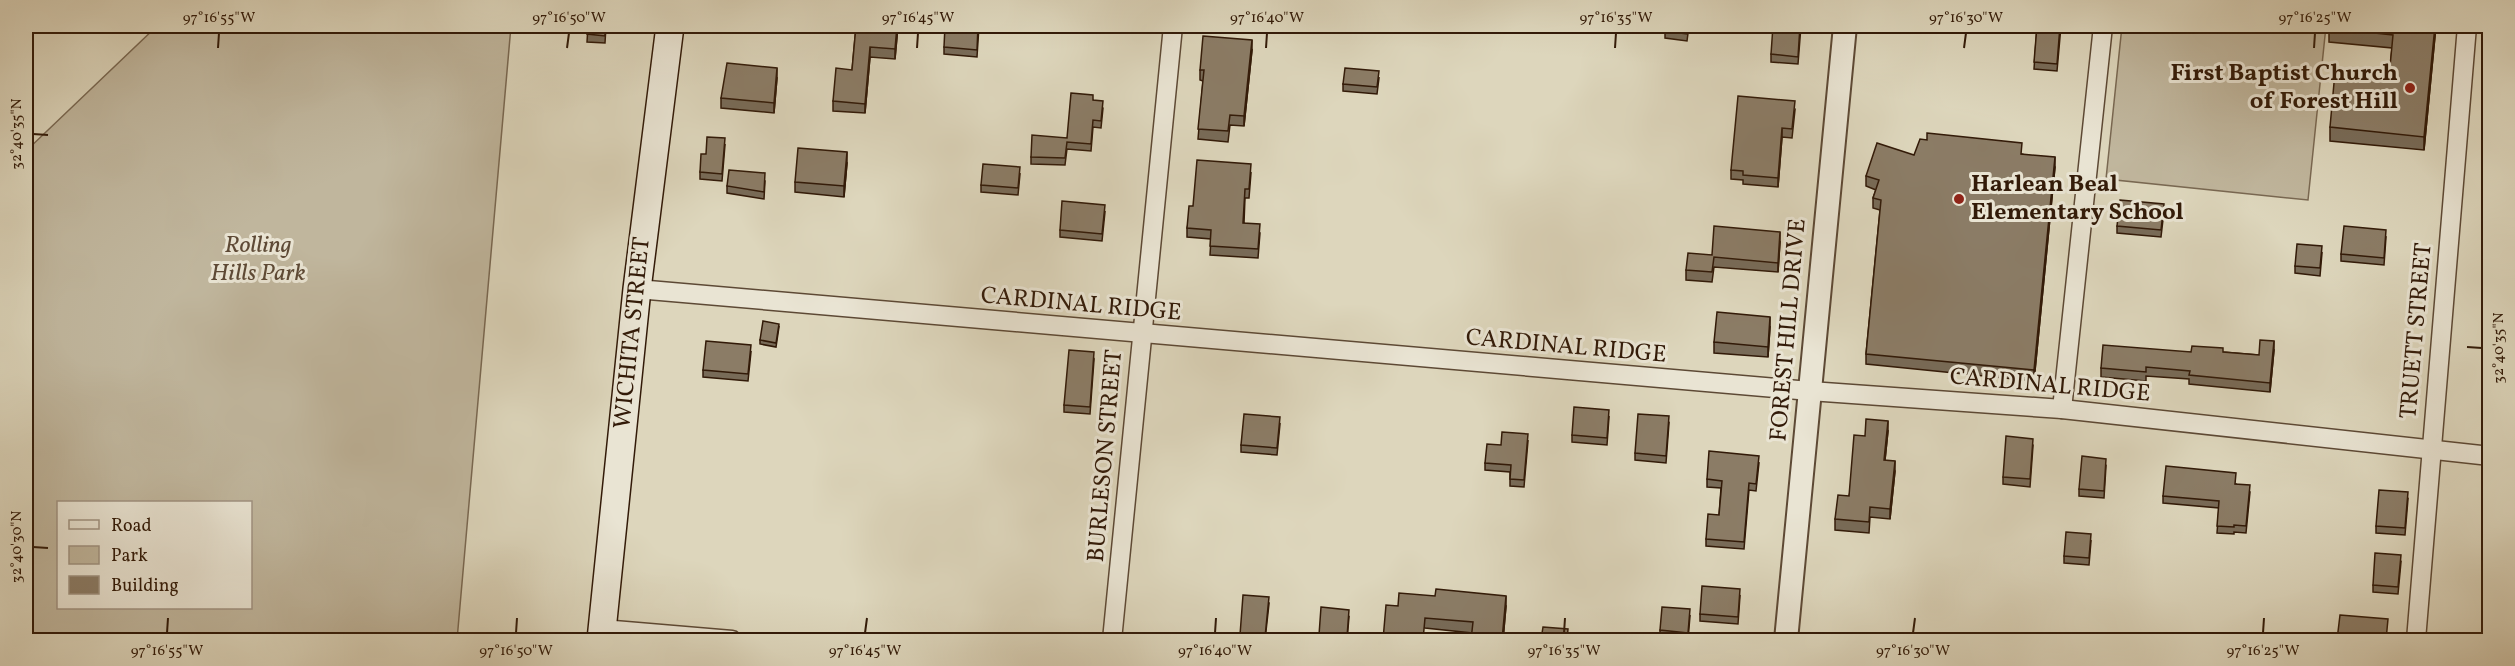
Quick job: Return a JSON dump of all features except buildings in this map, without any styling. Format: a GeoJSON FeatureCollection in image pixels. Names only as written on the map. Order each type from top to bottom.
{"type":"FeatureCollection","features":[{"type":"Feature","properties":{"kind":"main road","name":"WICHITA STREET"},"geometry":{"type":"LineString","coordinates":[[602,635],[637,289],[670,26]]}},
{"type":"Feature","properties":{"kind":"street","name":"BURLESON STREET"},"geometry":{"type":"LineString","coordinates":[[1112,640],[1173,26]]}},
{"type":"Feature","properties":{"kind":"street","name":"FOREST HILL DRIVE"},"geometry":{"type":"LineString","coordinates":[[1786,640],[1845,26]]}},
{"type":"Feature","properties":{"kind":"street"},"geometry":{"type":"LineString","coordinates":[[2062,409],[2103,26]]}},
{"type":"Feature","properties":{"kind":"street","name":"TRUETT STREET"},"geometry":{"type":"LineString","coordinates":[[2416,640],[2467,26]]}},
{"type":"Feature","properties":{"kind":"street","name":"CARDINAL RIDGE"},"geometry":{"type":"LineString","coordinates":[[637,289],[1810,392],[2062,409],[2490,456]]}},
{"type":"Feature","properties":{"kind":"street"},"geometry":{"type":"LineString","coordinates":[[602,635],[732,640]]}},
{"type":"Feature","properties":{"kind":"green space","name":"Rolling Hills Park"},"geometry":{"type":"Polygon","coordinates":[[[157,26],[511,26],[457,640],[26,640],[26,151],[157,26]]]}},
{"type":"Feature","properties":{"kind":"green space"},"geometry":{"type":"Polygon","coordinates":[[[2122,26],[2326,26],[2308,200],[2106,179],[2122,26]]]}},
{"type":"Feature","properties":{"kind":"place","name":"First Baptist Church of Forest Hill"},"geometry":{"type":"Point","coordinates":[2410,88]}},
{"type":"Feature","properties":{"kind":"place","name":"Harlean Beal Elementary School"},"geometry":{"type":"Point","coordinates":[1959,199]}}]}
